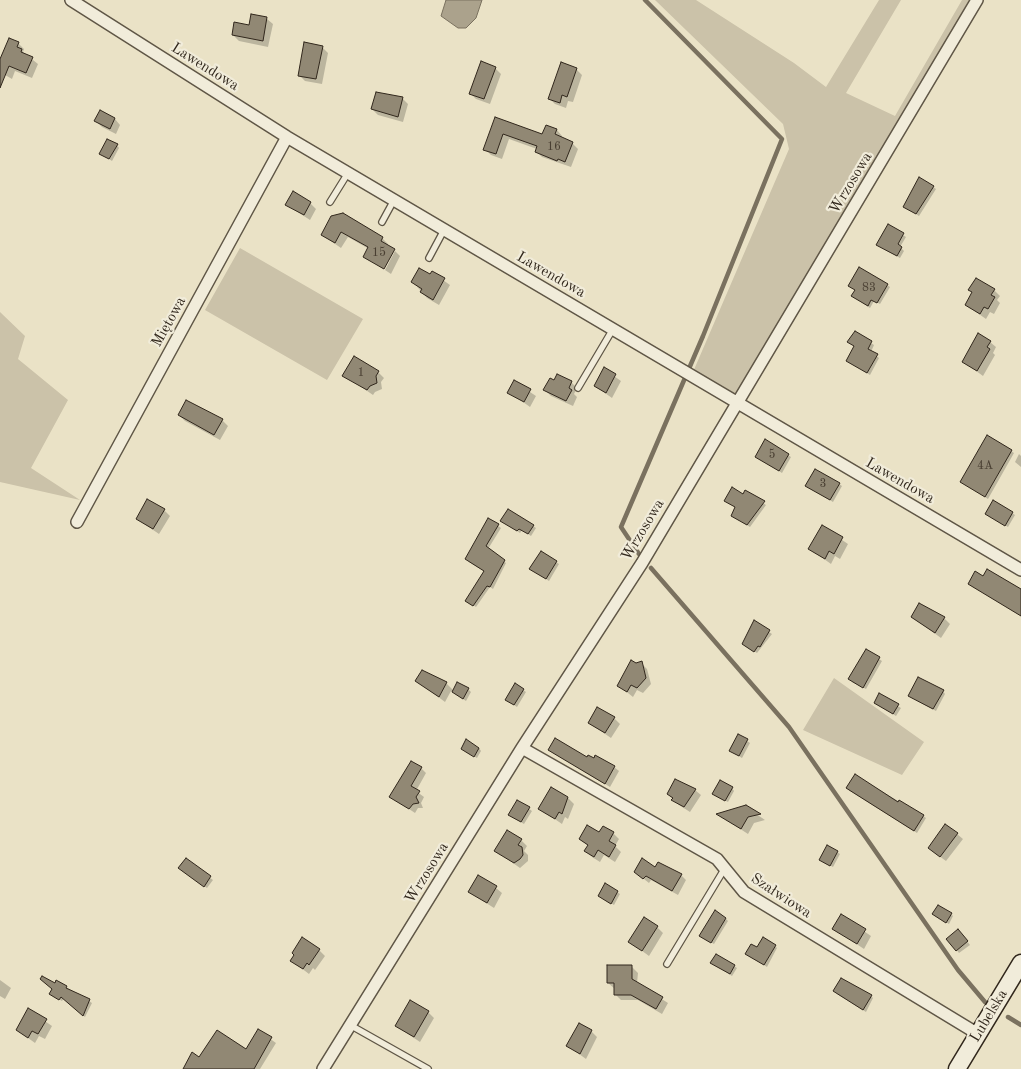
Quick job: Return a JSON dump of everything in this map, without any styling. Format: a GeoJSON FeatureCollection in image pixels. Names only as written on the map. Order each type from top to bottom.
{"type":"FeatureCollection","features":[{"type":"Feature","properties":{"kind":"main road","name":"Lubelska"},"geometry":{"type":"LineString","coordinates":[[957,1069],[1019,969]]}},
{"type":"Feature","properties":{"kind":"street","name":"Lawendowa"},"geometry":{"type":"LineString","coordinates":[[71,0],[287,137],[1021,570]]}},
{"type":"Feature","properties":{"kind":"street","name":"Wrzosowa"},"geometry":{"type":"LineString","coordinates":[[323,1069],[522,748],[642,562],[978,0]]}},
{"type":"Feature","properties":{"kind":"street","name":"Miętowa"},"geometry":{"type":"LineString","coordinates":[[77,522],[287,137]]}},
{"type":"Feature","properties":{"kind":"street","name":"Szałwiowa"},"geometry":{"type":"LineString","coordinates":[[522,748],[717,859],[744,892],[978,1034]]}},
{"type":"Feature","properties":{"kind":"lane"},"geometry":{"type":"LineString","coordinates":[[330,202],[348,173]]}},
{"type":"Feature","properties":{"kind":"lane"},"geometry":{"type":"LineString","coordinates":[[382,222],[394,200]]}},
{"type":"Feature","properties":{"kind":"lane"},"geometry":{"type":"LineString","coordinates":[[429,258],[444,230]]}},
{"type":"Feature","properties":{"kind":"lane"},"geometry":{"type":"LineString","coordinates":[[578,388],[613,329]]}},
{"type":"Feature","properties":{"kind":"lane"},"geometry":{"type":"LineString","coordinates":[[666,964],[725,868]]}},
{"type":"Feature","properties":{"kind":"lane"},"geometry":{"type":"LineString","coordinates":[[350,1025],[428,1069]]}},
{"type":"Feature","properties":{"kind":"shaded area"},"geometry":{"type":"Polygon","coordinates":[[[446,0],[482,0],[476,18],[466,28],[458,28],[441,16],[446,0]]]}},
{"type":"Feature","properties":{"kind":"shaded area"},"geometry":{"type":"Polygon","coordinates":[[[655,0],[696,0],[794,63],[826,87],[879,0],[901,0],[846,93],[895,116],[962,0],[972,0],[737,399],[693,372],[789,149],[783,124],[655,0]]]}},
{"type":"Feature","properties":{"kind":"shaded area"},"geometry":{"type":"Polygon","coordinates":[[[240,248],[363,319],[327,380],[205,310],[240,248]]]}},
{"type":"Feature","properties":{"kind":"shaded area"},"geometry":{"type":"Polygon","coordinates":[[[0,312],[25,336],[18,359],[68,400],[31,468],[80,500],[0,482],[0,312]]]}},
{"type":"Feature","properties":{"kind":"shaded area"},"geometry":{"type":"Polygon","coordinates":[[[834,678],[924,742],[902,775],[803,730],[834,678]]]}},
{"type":"Feature","properties":{"kind":"building"},"geometry":{"type":"Polygon","coordinates":[[[251,14],[267,17],[263,41],[232,35],[234,22],[249,25],[251,14]]]}},
{"type":"Feature","properties":{"kind":"building"},"geometry":{"type":"Polygon","coordinates":[[[9,38],[19,42],[17,47],[22,49],[21,52],[33,57],[26,73],[9,66],[0,88],[0,59],[9,38]]]}},
{"type":"Feature","properties":{"kind":"building"},"geometry":{"type":"Polygon","coordinates":[[[304,42],[323,46],[316,79],[298,76],[304,42]]]}},
{"type":"Feature","properties":{"kind":"building"},"geometry":{"type":"Polygon","coordinates":[[[481,61],[496,67],[484,99],[469,94],[481,61]]]}},
{"type":"Feature","properties":{"kind":"building"},"geometry":{"type":"Polygon","coordinates":[[[561,62],[577,68],[567,97],[562,95],[560,103],[548,99],[561,62]]]}},
{"type":"Feature","properties":{"kind":"building"},"geometry":{"type":"Polygon","coordinates":[[[376,92],[403,97],[398,117],[371,109],[376,92]]]}},
{"type":"Feature","properties":{"kind":"building"},"geometry":{"type":"Polygon","coordinates":[[[100,110],[115,118],[110,129],[94,121],[100,110]]]}},
{"type":"Feature","properties":{"kind":"building"},"geometry":{"type":"Polygon","coordinates":[[[495,117],[542,134],[546,125],[557,129],[555,134],[573,142],[565,162],[558,159],[557,161],[535,152],[537,146],[503,134],[496,154],[483,150],[495,117]]]}},
{"type":"Feature","properties":{"kind":"building"},"geometry":{"type":"Polygon","coordinates":[[[107,139],[118,144],[109,159],[99,154],[107,139]]]}},
{"type":"Feature","properties":{"kind":"building"},"geometry":{"type":"Polygon","coordinates":[[[919,177],[934,186],[916,214],[903,207],[919,177]]]}},
{"type":"Feature","properties":{"kind":"building"},"geometry":{"type":"Polygon","coordinates":[[[293,191],[311,202],[304,215],[285,205],[293,191]]]}},
{"type":"Feature","properties":{"kind":"building"},"geometry":{"type":"Polygon","coordinates":[[[343,213],[383,237],[381,241],[395,249],[384,269],[363,257],[368,247],[341,232],[335,243],[321,235],[331,216],[343,213]]]}},
{"type":"Feature","properties":{"kind":"building"},"geometry":{"type":"Polygon","coordinates":[[[888,224],[904,233],[898,244],[902,247],[897,256],[876,245],[888,224]]]}},
{"type":"Feature","properties":{"kind":"building"},"geometry":{"type":"Polygon","coordinates":[[[859,267],[888,284],[877,303],[871,300],[868,306],[851,296],[855,290],[848,286],[859,267]]]}},
{"type":"Feature","properties":{"kind":"building"},"geometry":{"type":"Polygon","coordinates":[[[419,268],[430,274],[432,271],[445,278],[433,300],[420,292],[422,289],[411,282],[419,268]]]}},
{"type":"Feature","properties":{"kind":"building"},"geometry":{"type":"Polygon","coordinates":[[[976,278],[995,289],[991,295],[995,297],[988,309],[984,307],[980,314],[965,305],[972,292],[968,290],[976,278]]]}},
{"type":"Feature","properties":{"kind":"building"},"geometry":{"type":"Polygon","coordinates":[[[855,331],[872,341],[868,349],[878,354],[867,373],[846,361],[854,346],[847,342],[855,331]]]}},
{"type":"Feature","properties":{"kind":"building"},"geometry":{"type":"Polygon","coordinates":[[[978,333],[991,341],[987,347],[990,349],[977,371],[962,362],[978,333]]]}},
{"type":"Feature","properties":{"kind":"building"},"geometry":{"type":"Polygon","coordinates":[[[354,356],[379,371],[376,376],[377,383],[370,386],[367,390],[342,376],[354,356]]]}},
{"type":"Feature","properties":{"kind":"building"},"geometry":{"type":"Polygon","coordinates":[[[604,367],[616,374],[606,393],[594,386],[604,367]]]}},
{"type":"Feature","properties":{"kind":"building"},"geometry":{"type":"Polygon","coordinates":[[[557,374],[572,381],[569,388],[572,390],[566,401],[543,390],[550,378],[554,380],[557,374]]]}},
{"type":"Feature","properties":{"kind":"building"},"geometry":{"type":"Polygon","coordinates":[[[514,380],[531,389],[524,402],[507,393],[514,380]]]}},
{"type":"Feature","properties":{"kind":"building"},"geometry":{"type":"Polygon","coordinates":[[[186,400],[223,419],[214,435],[178,415],[186,400]]]}},
{"type":"Feature","properties":{"kind":"building"},"geometry":{"type":"Polygon","coordinates":[[[987,435],[1012,450],[985,497],[960,482],[987,435]]]}},
{"type":"Feature","properties":{"kind":"building"},"geometry":{"type":"Polygon","coordinates":[[[765,439],[789,454],[779,471],[755,457],[765,439]]]}},
{"type":"Feature","properties":{"kind":"building"},"geometry":{"type":"Polygon","coordinates":[[[815,469],[840,483],[830,500],[805,486],[815,469]]]}},
{"type":"Feature","properties":{"kind":"building"},"geometry":{"type":"Polygon","coordinates":[[[732,487],[743,494],[745,490],[765,501],[747,525],[731,516],[735,507],[724,501],[732,487]]]}},
{"type":"Feature","properties":{"kind":"building"},"geometry":{"type":"Polygon","coordinates":[[[147,499],[165,509],[153,529],[136,519],[147,499]]]}},
{"type":"Feature","properties":{"kind":"building"},"geometry":{"type":"Polygon","coordinates":[[[993,500],[1013,512],[1005,526],[985,514],[993,500]]]}},
{"type":"Feature","properties":{"kind":"building"},"geometry":{"type":"Polygon","coordinates":[[[508,509],[534,525],[528,534],[519,529],[517,531],[500,521],[508,509]]]}},
{"type":"Feature","properties":{"kind":"building"},"geometry":{"type":"Polygon","coordinates":[[[488,518],[499,524],[486,546],[505,560],[490,587],[487,586],[473,606],[465,601],[484,571],[465,559],[488,518]]]}},
{"type":"Feature","properties":{"kind":"building"},"geometry":{"type":"Polygon","coordinates":[[[822,525],[843,537],[834,554],[829,551],[825,559],[808,549],[822,525]]]}},
{"type":"Feature","properties":{"kind":"building"},"geometry":{"type":"Polygon","coordinates":[[[541,551],[557,561],[546,579],[529,569],[541,551]]]}},
{"type":"Feature","properties":{"kind":"building"},"geometry":{"type":"Polygon","coordinates":[[[987,569],[1021,589],[1021,616],[968,584],[975,571],[983,576],[987,569]]]}},
{"type":"Feature","properties":{"kind":"building"},"geometry":{"type":"Polygon","coordinates":[[[919,603],[945,617],[935,633],[911,617],[919,603]]]}},
{"type":"Feature","properties":{"kind":"building"},"geometry":{"type":"Polygon","coordinates":[[[754,620],[770,630],[760,647],[758,646],[754,652],[742,644],[754,620]]]}},
{"type":"Feature","properties":{"kind":"building"},"geometry":{"type":"Polygon","coordinates":[[[866,649],[880,657],[863,688],[848,679],[866,649]]]}},
{"type":"Feature","properties":{"kind":"building"},"geometry":{"type":"Polygon","coordinates":[[[631,660],[636,663],[642,661],[646,678],[637,688],[631,685],[627,692],[617,686],[631,660]]]}},
{"type":"Feature","properties":{"kind":"building"},"geometry":{"type":"Polygon","coordinates":[[[422,670],[447,682],[439,697],[415,681],[422,670]]]}},
{"type":"Feature","properties":{"kind":"building"},"geometry":{"type":"Polygon","coordinates":[[[918,677],[944,690],[933,709],[908,696],[918,677]]]}},
{"type":"Feature","properties":{"kind":"building"},"geometry":{"type":"Polygon","coordinates":[[[457,682],[469,688],[463,699],[452,692],[457,682]]]}},
{"type":"Feature","properties":{"kind":"building"},"geometry":{"type":"Polygon","coordinates":[[[515,683],[524,689],[514,705],[505,700],[515,683]]]}},
{"type":"Feature","properties":{"kind":"building"},"geometry":{"type":"Polygon","coordinates":[[[879,693],[899,704],[893,714],[874,703],[879,693]]]}},
{"type":"Feature","properties":{"kind":"building"},"geometry":{"type":"Polygon","coordinates":[[[597,707],[615,717],[605,733],[588,723],[597,707]]]}},
{"type":"Feature","properties":{"kind":"building"},"geometry":{"type":"Polygon","coordinates":[[[738,734],[748,739],[739,756],[729,751],[738,734]]]}},
{"type":"Feature","properties":{"kind":"building"},"geometry":{"type":"Polygon","coordinates":[[[555,738],[587,757],[588,755],[594,758],[595,755],[615,766],[605,784],[548,750],[555,738]]]}},
{"type":"Feature","properties":{"kind":"building"},"geometry":{"type":"Polygon","coordinates":[[[466,739],[479,748],[474,757],[461,749],[466,739]]]}},
{"type":"Feature","properties":{"kind":"building"},"geometry":{"type":"Polygon","coordinates":[[[411,761],[422,767],[411,786],[420,791],[416,797],[419,803],[413,804],[409,809],[389,797],[411,761]]]}},
{"type":"Feature","properties":{"kind":"building"},"geometry":{"type":"Polygon","coordinates":[[[855,774],[898,802],[899,800],[924,815],[914,831],[846,788],[855,774]]]}},
{"type":"Feature","properties":{"kind":"building"},"geometry":{"type":"Polygon","coordinates":[[[675,779],[696,789],[684,807],[671,800],[673,798],[667,794],[675,779]]]}},
{"type":"Feature","properties":{"kind":"building"},"geometry":{"type":"Polygon","coordinates":[[[720,780],[733,787],[725,801],[712,794],[720,780]]]}},
{"type":"Feature","properties":{"kind":"building"},"geometry":{"type":"Polygon","coordinates":[[[551,787],[568,797],[562,814],[559,812],[555,819],[538,809],[551,787]]]}},
{"type":"Feature","properties":{"kind":"building"},"geometry":{"type":"Polygon","coordinates":[[[517,800],[530,807],[521,822],[508,815],[517,800]]]}},
{"type":"Feature","properties":{"kind":"building"},"geometry":{"type":"Polygon","coordinates":[[[746,805],[761,814],[748,817],[741,829],[716,814],[746,805]]]}},
{"type":"Feature","properties":{"kind":"building"},"geometry":{"type":"Polygon","coordinates":[[[945,824],[958,833],[940,857],[928,848],[945,824]]]}},
{"type":"Feature","properties":{"kind":"building"},"geometry":{"type":"Polygon","coordinates":[[[587,825],[599,832],[603,826],[614,832],[609,841],[616,845],[609,857],[598,850],[594,857],[584,851],[588,845],[579,839],[587,825]]]}},
{"type":"Feature","properties":{"kind":"building"},"geometry":{"type":"Polygon","coordinates":[[[507,830],[522,839],[518,845],[522,847],[523,855],[514,863],[494,851],[507,830]]]}},
{"type":"Feature","properties":{"kind":"building"},"geometry":{"type":"Polygon","coordinates":[[[827,845],[838,851],[830,866],[819,860],[827,845]]]}},
{"type":"Feature","properties":{"kind":"building"},"geometry":{"type":"Polygon","coordinates":[[[186,858],[211,876],[204,887],[178,868],[186,858]]]}},
{"type":"Feature","properties":{"kind":"building"},"geometry":{"type":"Polygon","coordinates":[[[642,858],[655,867],[658,862],[682,874],[672,891],[646,876],[643,879],[634,872],[642,858]]]}},
{"type":"Feature","properties":{"kind":"building"},"geometry":{"type":"Polygon","coordinates":[[[478,875],[497,886],[487,903],[468,892],[478,875]]]}},
{"type":"Feature","properties":{"kind":"building"},"geometry":{"type":"Polygon","coordinates":[[[605,883],[618,891],[611,904],[598,896],[605,883]]]}},
{"type":"Feature","properties":{"kind":"building"},"geometry":{"type":"Polygon","coordinates":[[[938,905],[952,913],[946,923],[932,914],[938,905]]]}},
{"type":"Feature","properties":{"kind":"building"},"geometry":{"type":"Polygon","coordinates":[[[715,910],[726,918],[711,943],[699,936],[715,910]]]}},
{"type":"Feature","properties":{"kind":"building"},"geometry":{"type":"Polygon","coordinates":[[[841,914],[866,929],[857,944],[832,929],[841,914]]]}},
{"type":"Feature","properties":{"kind":"building"},"geometry":{"type":"Polygon","coordinates":[[[644,917],[658,926],[642,951],[628,942],[644,917]]]}},
{"type":"Feature","properties":{"kind":"building"},"geometry":{"type":"Polygon","coordinates":[[[958,929],[968,941],[956,951],[946,939],[958,929]]]}},
{"type":"Feature","properties":{"kind":"building"},"geometry":{"type":"Polygon","coordinates":[[[302,937],[320,949],[309,965],[307,963],[303,969],[290,961],[294,955],[292,953],[302,937]]]}},
{"type":"Feature","properties":{"kind":"building"},"geometry":{"type":"Polygon","coordinates":[[[763,937],[776,945],[764,965],[745,954],[751,944],[757,947],[763,937]]]}},
{"type":"Feature","properties":{"kind":"building"},"geometry":{"type":"Polygon","coordinates":[[[716,954],[735,965],[730,974],[710,963],[716,954]]]}},
{"type":"Feature","properties":{"kind":"building"},"geometry":{"type":"Polygon","coordinates":[[[607,965],[632,965],[632,979],[663,997],[656,1009],[631,995],[614,995],[614,983],[607,983],[607,965]]]}},
{"type":"Feature","properties":{"kind":"building"},"geometry":{"type":"Polygon","coordinates":[[[42,976],[55,983],[56,980],[67,986],[66,988],[90,999],[83,1016],[61,997],[59,1000],[49,994],[52,989],[40,979],[42,976]]]}},
{"type":"Feature","properties":{"kind":"building"},"geometry":{"type":"Polygon","coordinates":[[[841,978],[872,995],[863,1010],[833,991],[841,978]]]}},
{"type":"Feature","properties":{"kind":"building"},"geometry":{"type":"Polygon","coordinates":[[[410,1000],[429,1011],[414,1037],[395,1026],[410,1000]]]}},
{"type":"Feature","properties":{"kind":"building"},"geometry":{"type":"Polygon","coordinates":[[[28,1008],[47,1019],[38,1034],[32,1031],[28,1038],[16,1030],[28,1008]]]}},
{"type":"Feature","properties":{"kind":"building"},"geometry":{"type":"Polygon","coordinates":[[[579,1023],[592,1030],[580,1054],[566,1046],[579,1023]]]}},
{"type":"Feature","properties":{"kind":"building"},"geometry":{"type":"Polygon","coordinates":[[[258,1029],[272,1037],[254,1069],[183,1069],[192,1052],[199,1057],[217,1030],[246,1049],[258,1029]]]}},
{"type":"Feature","properties":{"kind":"waterway"},"geometry":{"type":"LineString","coordinates":[[639,554],[621,527],[703,336],[782,139],[645,0]]}},
{"type":"Feature","properties":{"kind":"waterway"},"geometry":{"type":"LineString","coordinates":[[651,568],[789,727],[958,970],[985,1002]]}},
{"type":"Feature","properties":{"kind":"waterway"},"geometry":{"type":"LineString","coordinates":[[1008,1017],[1021,1025]]}}]}
